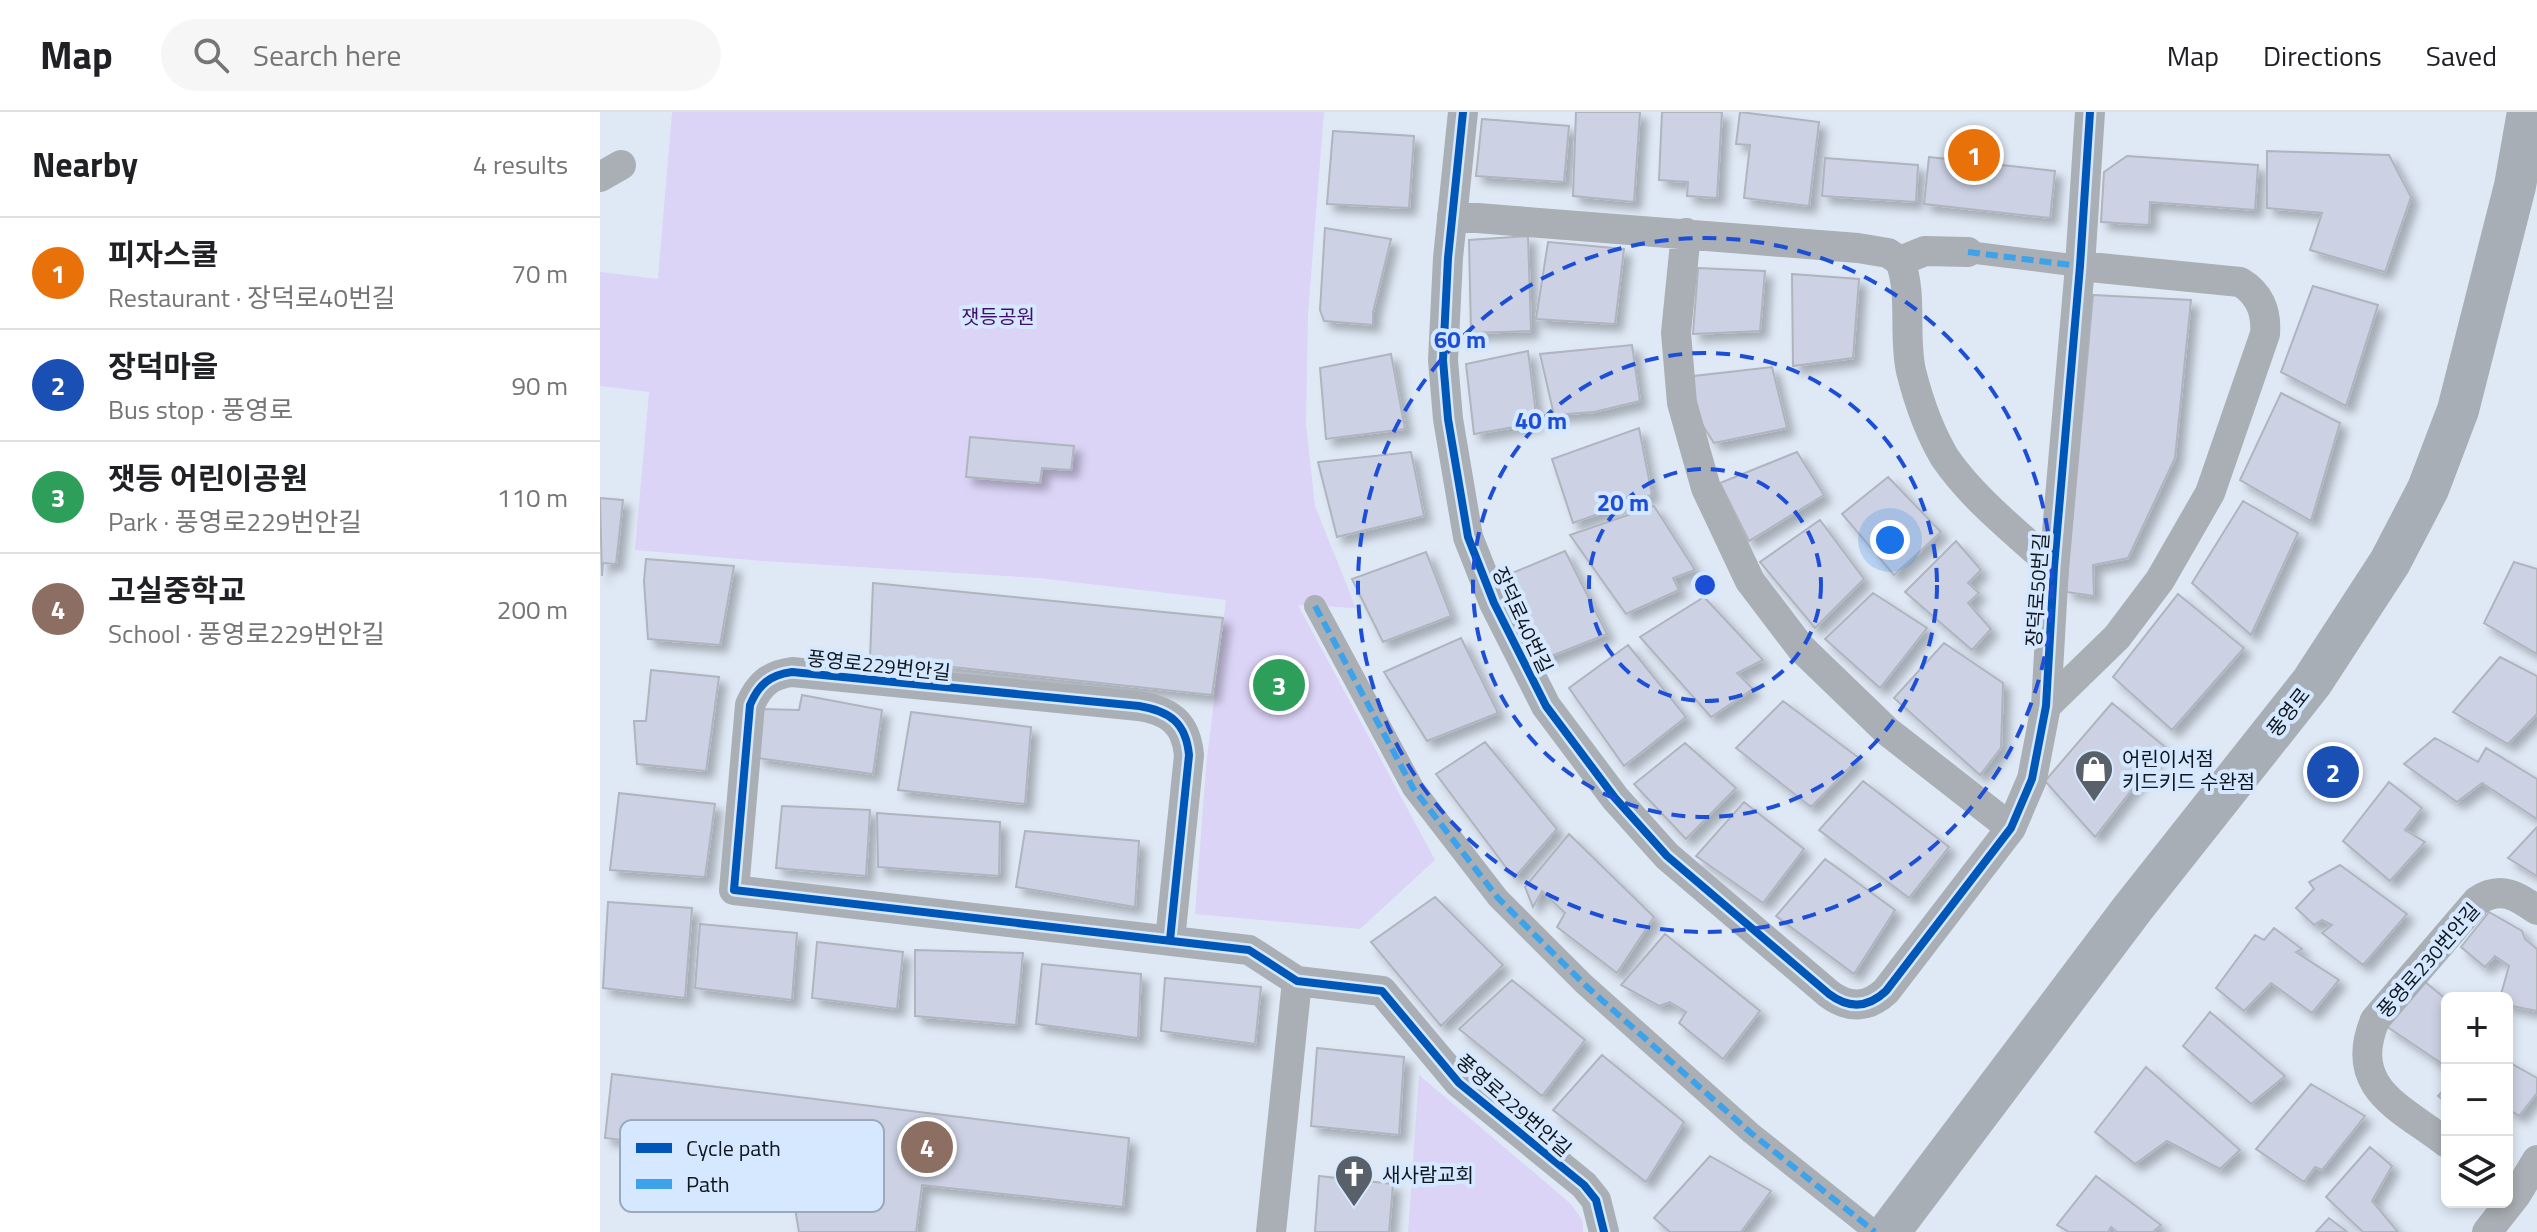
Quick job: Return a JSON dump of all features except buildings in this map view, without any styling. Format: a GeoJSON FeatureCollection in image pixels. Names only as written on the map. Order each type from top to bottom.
{"type":"FeatureCollection","features":[{"type":"Feature","properties":{"kind":"main road","name":"풍영로"},"geometry":{"type":"LineString","coordinates":[[1889,1232],[2133,908],[2312,682],[2390,562],[2428,489],[2458,410],[2515,186],[2528,112]]}},
{"type":"Feature","properties":{"kind":"street","name":"장덕로40번길"},"geometry":{"type":"LineString","coordinates":[[1463,112],[1452,216],[1443,360],[1448,419],[1468,537],[1494,603],[1546,706],[1615,798],[1667,856],[1838,1000],[1858,1005]]}},
{"type":"Feature","properties":{"kind":"street","name":"장덕로50번길"},"geometry":{"type":"LineString","coordinates":[[1858,1005],[1869,1004],[1886,991],[2011,828],[2032,779],[2046,706],[2090,112]]}},
{"type":"Feature","properties":{"kind":"street"},"geometry":{"type":"LineString","coordinates":[[1452,216],[1873,250],[1888,253],[1900,261],[1925,251],[1968,252],[2240,282],[2252,289],[2266,322],[2265,334],[2210,493],[2160,580],[2117,637],[2046,706]]}},
{"type":"Feature","properties":{"kind":"street"},"geometry":{"type":"LineString","coordinates":[[1686,233],[1676,333],[1682,403],[1706,488],[1750,581],[1801,648],[1887,731],[2011,828]]}},
{"type":"Feature","properties":{"kind":"street","name":"장덕로50번길"},"geometry":{"type":"LineString","coordinates":[[1900,261],[1906,277],[1911,371],[1927,419],[1945,456],[1974,493],[2054,567]]}},
{"type":"Feature","properties":{"kind":"street"},"geometry":{"type":"LineString","coordinates":[[1315,606],[1413,788],[1498,898],[1584,984],[1751,1133],[1875,1232]]}},
{"type":"Feature","properties":{"kind":"street","name":"풍영로229번안길"},"geometry":{"type":"LineString","coordinates":[[1170,940],[1189,755],[1188,738],[1179,724],[1167,714],[1139,706],[792,672],[778,674],[765,681],[756,692],[750,705],[734,890],[1249,950],[1297,981],[1382,991],[1459,1083],[1584,1185],[1596,1200],[1604,1232]]}},
{"type":"Feature","properties":{"kind":"street","name":"풍영로230번안길"},"geometry":{"type":"LineString","coordinates":[[2441,1138],[2379,1091],[2370,1075],[2366,1056],[2368,1037],[2375,1020],[2477,901],[2496,892],[2507,893],[2537,910]]}},
{"type":"Feature","properties":{"kind":"street"},"geometry":{"type":"LineString","coordinates":[[1271,1232],[1297,981]]}},
{"type":"Feature","properties":{"kind":"street"},"geometry":{"type":"LineString","coordinates":[[2513,1191],[2537,1160]]}},
{"type":"Feature","properties":{"kind":"street"},"geometry":{"type":"LineString","coordinates":[[2487,1232],[2502,1208]]}},
{"type":"Feature","properties":{"kind":"green space","name":"잿등공원"},"geometry":{"type":"Polygon","coordinates":[[[672,112],[1324,112],[1308,314],[1306,424],[1315,506],[1356,608],[1298,605],[1435,860],[1360,929],[1195,914],[1206,767],[1226,600],[1038,578],[635,550],[649,392],[600,386],[600,272],[658,279],[672,112]]]}},
{"type":"Feature","properties":{"kind":"green space"},"geometry":{"type":"Polygon","coordinates":[[[1419,1075],[1571,1204],[1583,1221],[1583,1232],[1408,1232],[1419,1075]]]}},
{"type":"Feature","properties":{"kind":"marked path"},"geometry":{"type":"LineString","coordinates":[[1968,252],[2080,266]]}},
{"type":"Feature","properties":{"kind":"marked path"},"geometry":{"type":"LineString","coordinates":[[1315,606],[1413,788],[1498,898],[1584,984],[1751,1133],[1875,1232]]}},
{"type":"Feature","properties":{"kind":"cycle path"},"geometry":{"type":"LineString","coordinates":[[1463,112],[1448,258],[1443,360],[1448,419],[1468,537],[1494,603],[1546,706],[1615,798],[1667,856],[1829,994],[1851,1004],[1872,1001],[1886,991],[2011,828],[2032,779],[2046,706],[2090,112]]}},
{"type":"Feature","properties":{"kind":"cycle path"},"geometry":{"type":"LineString","coordinates":[[1170,940],[1189,755],[1180,727],[1168,715],[1139,706],[792,672],[771,678],[753,698],[734,890],[1249,950],[1297,981],[1382,991],[1459,1083],[1584,1185],[1596,1200],[1604,1232]]}},
{"type":"Feature","properties":{"kind":"place","name":"피자스쿨"},"geometry":{"type":"Point","coordinates":[1974,155]}},
{"type":"Feature","properties":{"kind":"place","name":"잿등 어린이공원"},"geometry":{"type":"Point","coordinates":[1279,685]}},
{"type":"Feature","properties":{"kind":"place","name":"장덕마을"},"geometry":{"type":"Point","coordinates":[2333,772]}},
{"type":"Feature","properties":{"kind":"place","name":"어린이서점 키드키드 수완점"},"geometry":{"type":"Point","coordinates":[2094,803]}},
{"type":"Feature","properties":{"kind":"place","name":"고실중학교"},"geometry":{"type":"Point","coordinates":[927,1147]}},
{"type":"Feature","properties":{"kind":"place","name":"새사람교회"},"geometry":{"type":"Point","coordinates":[1354,1208]}}]}
